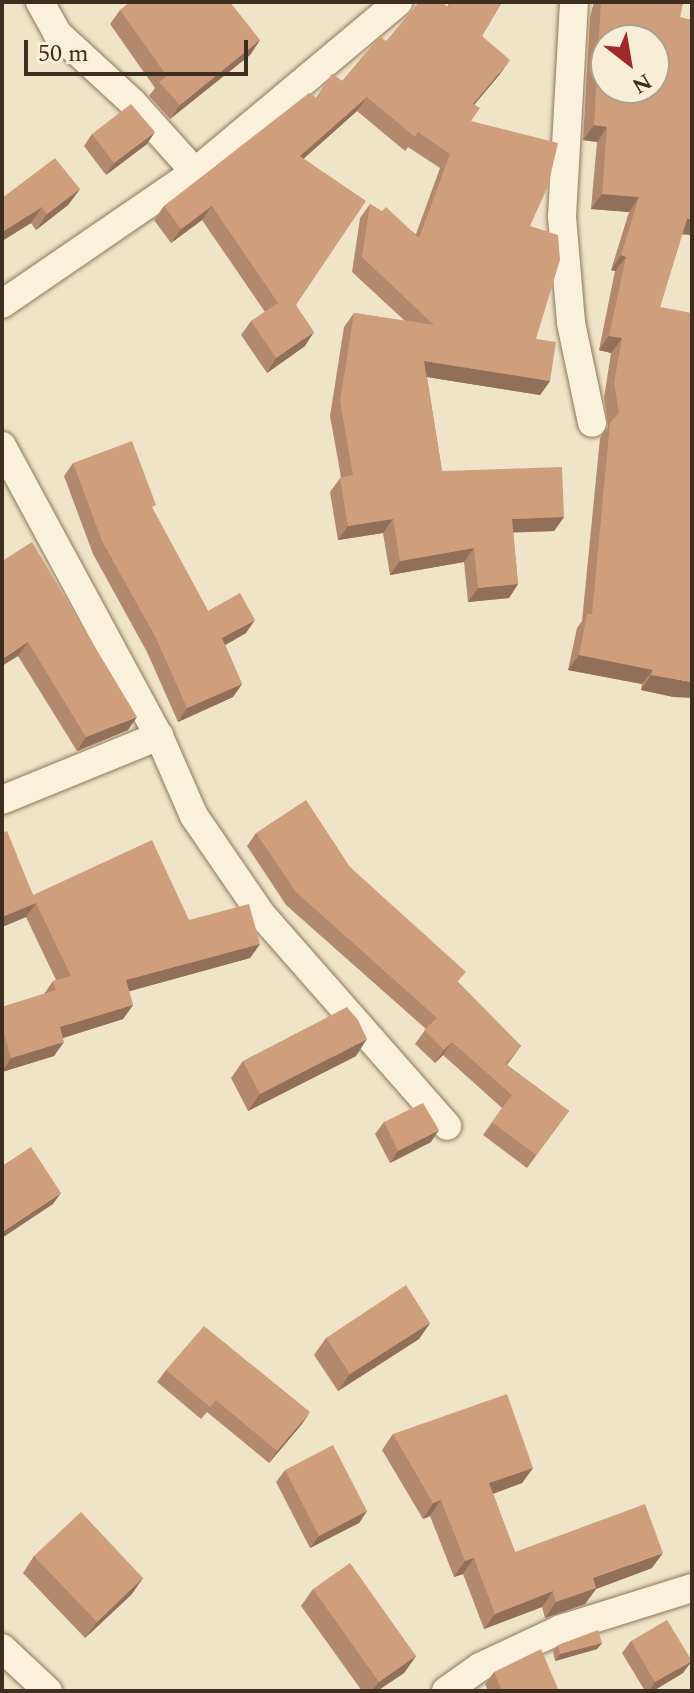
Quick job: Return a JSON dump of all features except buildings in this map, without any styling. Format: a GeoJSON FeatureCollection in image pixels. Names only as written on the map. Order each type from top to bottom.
{"type":"FeatureCollection","features":[{"type":"Feature","properties":{"kind":"street"},"geometry":{"type":"LineString","coordinates":[[40,2],[57,33],[133,103],[195,172]]}},
{"type":"Feature","properties":{"kind":"street"},"geometry":{"type":"LineString","coordinates":[[2,304],[195,172],[398,2]]}},
{"type":"Feature","properties":{"kind":"street"},"geometry":{"type":"LineString","coordinates":[[574,2],[562,217],[571,323],[592,423]]}},
{"type":"Feature","properties":{"kind":"street"},"geometry":{"type":"LineString","coordinates":[[2,446],[159,736],[194,816],[261,914],[447,1126]]}},
{"type":"Feature","properties":{"kind":"street"},"geometry":{"type":"LineString","coordinates":[[2,800],[159,736]]}},
{"type":"Feature","properties":{"kind":"street"},"geometry":{"type":"LineString","coordinates":[[446,1691],[480,1667],[561,1629],[692,1588]]}},
{"type":"Feature","properties":{"kind":"street"},"geometry":{"type":"LineString","coordinates":[[2,1648],[48,1691]]}}]}
